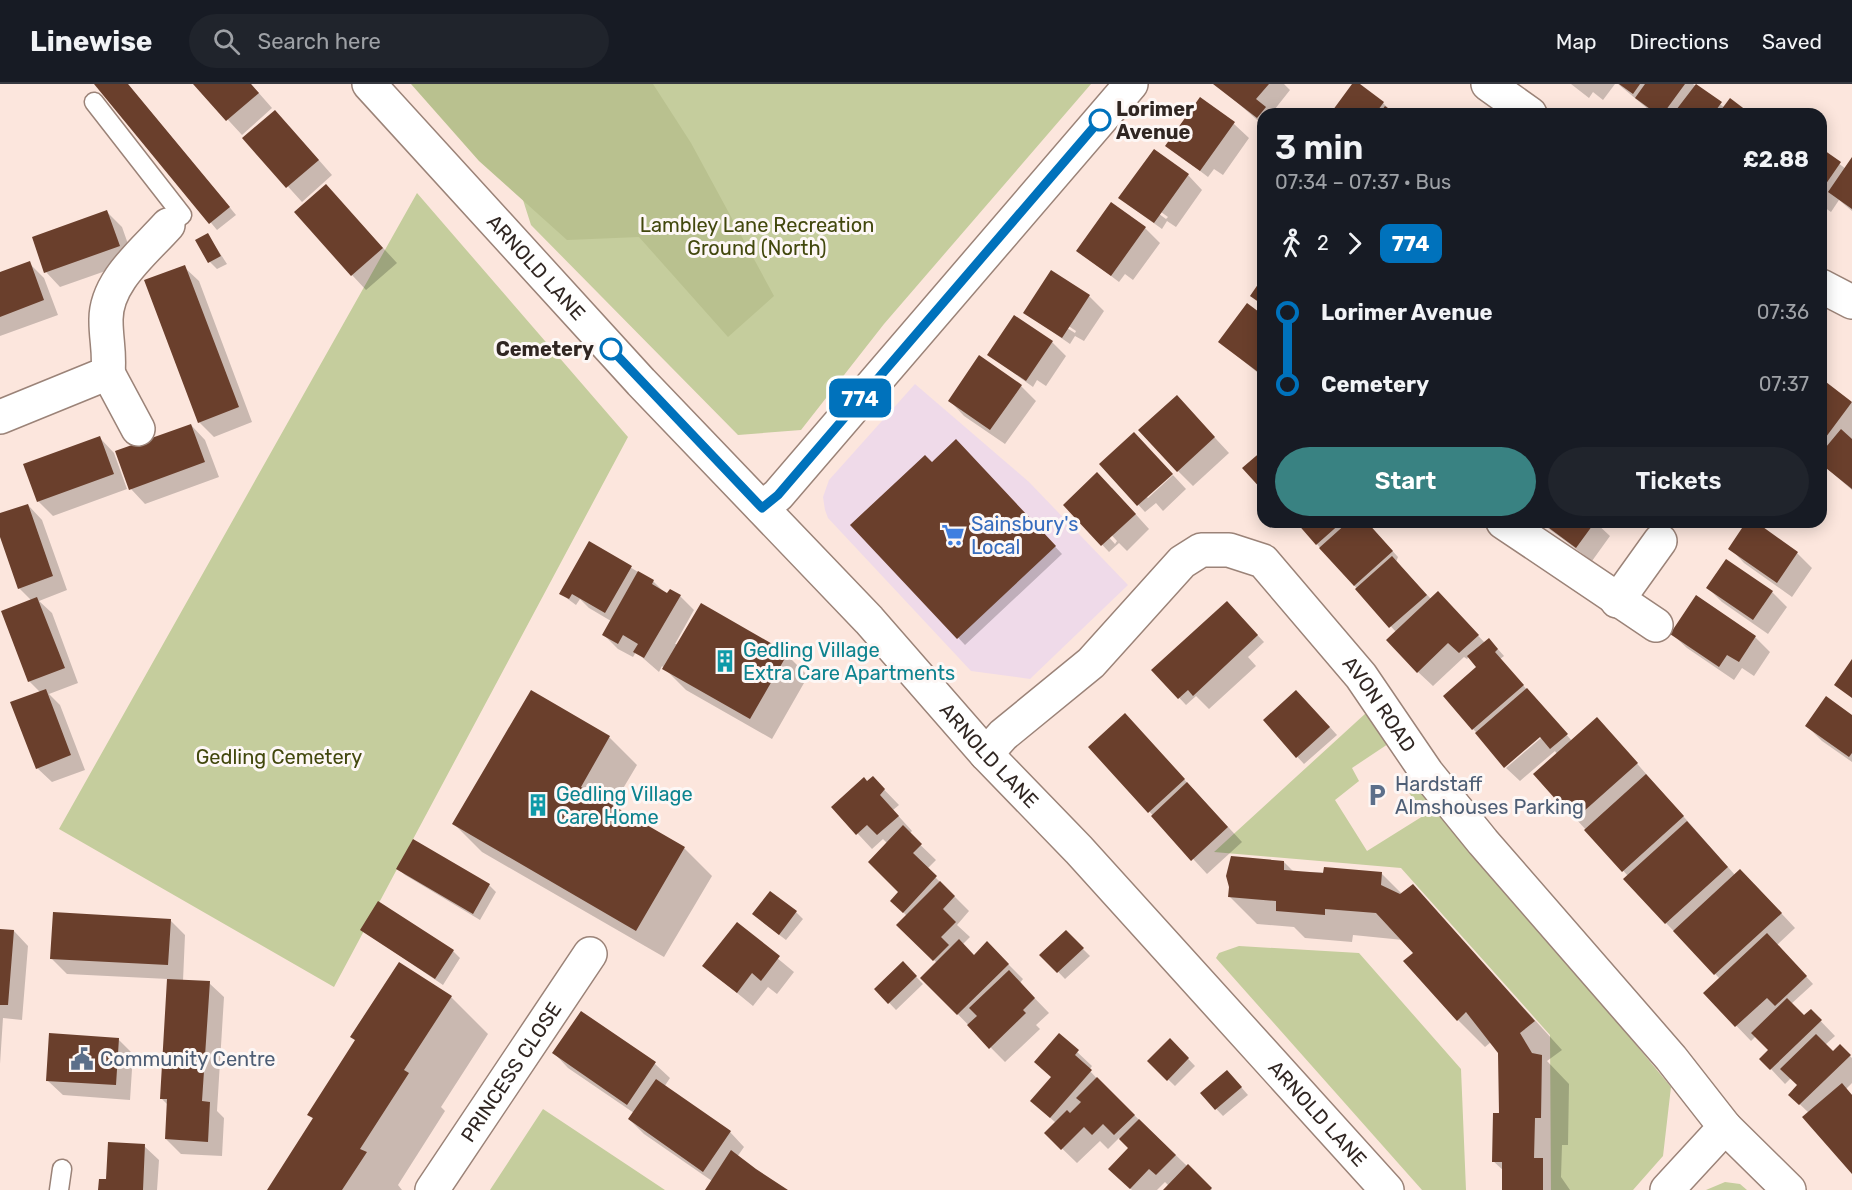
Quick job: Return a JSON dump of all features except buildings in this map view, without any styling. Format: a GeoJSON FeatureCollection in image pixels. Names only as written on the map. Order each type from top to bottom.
{"type":"FeatureCollection","features":[{"type":"Feature","properties":{"kind":"street","name":"ARNOLD LANE"},"geometry":{"type":"LineString","coordinates":[[369,84],[641,382],[869,620],[986,754],[1079,850],[1387,1190]]}},
{"type":"Feature","properties":{"kind":"street"},"geometry":{"type":"LineString","coordinates":[[762,508],[778,495],[1131,84]]}},
{"type":"Feature","properties":{"kind":"street"},"geometry":{"type":"LineString","coordinates":[[1488,84],[1514,108]]}},
{"type":"Feature","properties":{"kind":"street"},"geometry":{"type":"LineString","coordinates":[[138,429],[108,373],[110,350],[106,321],[108,298],[121,278],[168,225]]}},
{"type":"Feature","properties":{"kind":"street"},"geometry":{"type":"LineString","coordinates":[[1827,289],[1852,302]]}},
{"type":"Feature","properties":{"kind":"street"},"geometry":{"type":"LineString","coordinates":[[0,417],[108,373]]}},
{"type":"Feature","properties":{"kind":"street"},"geometry":{"type":"LineString","coordinates":[[1512,528],[1617,601],[1656,625]]}},
{"type":"Feature","properties":{"kind":"street"},"geometry":{"type":"LineString","coordinates":[[1617,601],[1660,541]]}},
{"type":"Feature","properties":{"kind":"street","name":"AVON ROAD"},"geometry":{"type":"LineString","coordinates":[[986,754],[1003,735],[1091,663],[1182,562],[1201,550],[1229,550],[1263,561],[1361,676],[1427,773],[1469,825],[1671,1058],[1725,1127],[1789,1190]]}},
{"type":"Feature","properties":{"kind":"street","name":"PRINCESS CLOSE"},"geometry":{"type":"LineString","coordinates":[[432,1190],[590,954]]}},
{"type":"Feature","properties":{"kind":"street"},"geometry":{"type":"LineString","coordinates":[[1667,1190],[1725,1127]]}},
{"type":"Feature","properties":{"kind":"lane"},"geometry":{"type":"LineString","coordinates":[[94,102],[182,214],[168,225]]}},
{"type":"Feature","properties":{"kind":"lane"},"geometry":{"type":"LineString","coordinates":[[59,1190],[62,1169]]}},
{"type":"Feature","properties":{"kind":"shaded area"},"geometry":{"type":"Polygon","coordinates":[[[915,384],[1029,482],[1128,585],[1030,679],[971,671],[828,518],[823,497],[829,480],[915,384]]]}},
{"type":"Feature","properties":{"kind":"green space"},"geometry":{"type":"Polygon","coordinates":[[[411,84],[653,84],[691,143],[774,296],[728,337],[639,237],[567,240],[479,161],[411,84]]]}},
{"type":"Feature","properties":{"kind":"green space","name":"Lambley Lane Recreation Ground (North)"},"geometry":{"type":"Polygon","coordinates":[[[486,84],[1091,84],[884,324],[801,430],[738,435],[531,225],[486,84]]]}},
{"type":"Feature","properties":{"kind":"green space","name":"Gedling Cemetery"},"geometry":{"type":"Polygon","coordinates":[[[417,193],[628,437],[334,987],[59,829],[417,193]]]}},
{"type":"Feature","properties":{"kind":"green space"},"geometry":{"type":"Polygon","coordinates":[[[1366,713],[1391,742],[1352,768],[1359,781],[1335,800],[1367,851],[1423,816],[1407,789],[1409,771],[1671,1087],[1663,1156],[1633,1190],[1551,1190],[1550,1035],[1401,868],[1214,852],[1366,713]]]}},
{"type":"Feature","properties":{"kind":"green space"},"geometry":{"type":"Polygon","coordinates":[[[1239,946],[1359,953],[1461,1069],[1466,1190],[1422,1190],[1216,958],[1219,953],[1239,946]]]}},
{"type":"Feature","properties":{"kind":"green space"},"geometry":{"type":"Polygon","coordinates":[[[543,1109],[665,1190],[490,1190],[543,1109]]]}},
{"type":"Feature","properties":{"kind":"green space"},"geometry":{"type":"Polygon","coordinates":[[[1725,1182],[1740,1184],[1747,1190],[1706,1190],[1725,1182]]]}},
{"type":"Feature","properties":{"kind":"bus line","name":"774"},"geometry":{"type":"LineString","coordinates":[[611,349],[762,508],[778,495],[1100,120]]}},
{"type":"Feature","properties":{"kind":"place","name":"Lorimer Avenue"},"geometry":{"type":"Point","coordinates":[1100,120]}},
{"type":"Feature","properties":{"kind":"place","name":"Cemetery"},"geometry":{"type":"Point","coordinates":[611,349]}},
{"type":"Feature","properties":{"kind":"place","name":"Sainsbury's Local"},"geometry":{"type":"Point","coordinates":[953,535]}},
{"type":"Feature","properties":{"kind":"place","name":"Gedling Village Extra Care Apartments"},"geometry":{"type":"Point","coordinates":[725,661]}},
{"type":"Feature","properties":{"kind":"place","name":"Hardstaff Almshouses Parking"},"geometry":{"type":"Point","coordinates":[1377,795]}},
{"type":"Feature","properties":{"kind":"place","name":"Gedling Village Care Home"},"geometry":{"type":"Point","coordinates":[538,805]}},
{"type":"Feature","properties":{"kind":"place","name":"Community Centre"},"geometry":{"type":"Point","coordinates":[82,1059]}}]}
